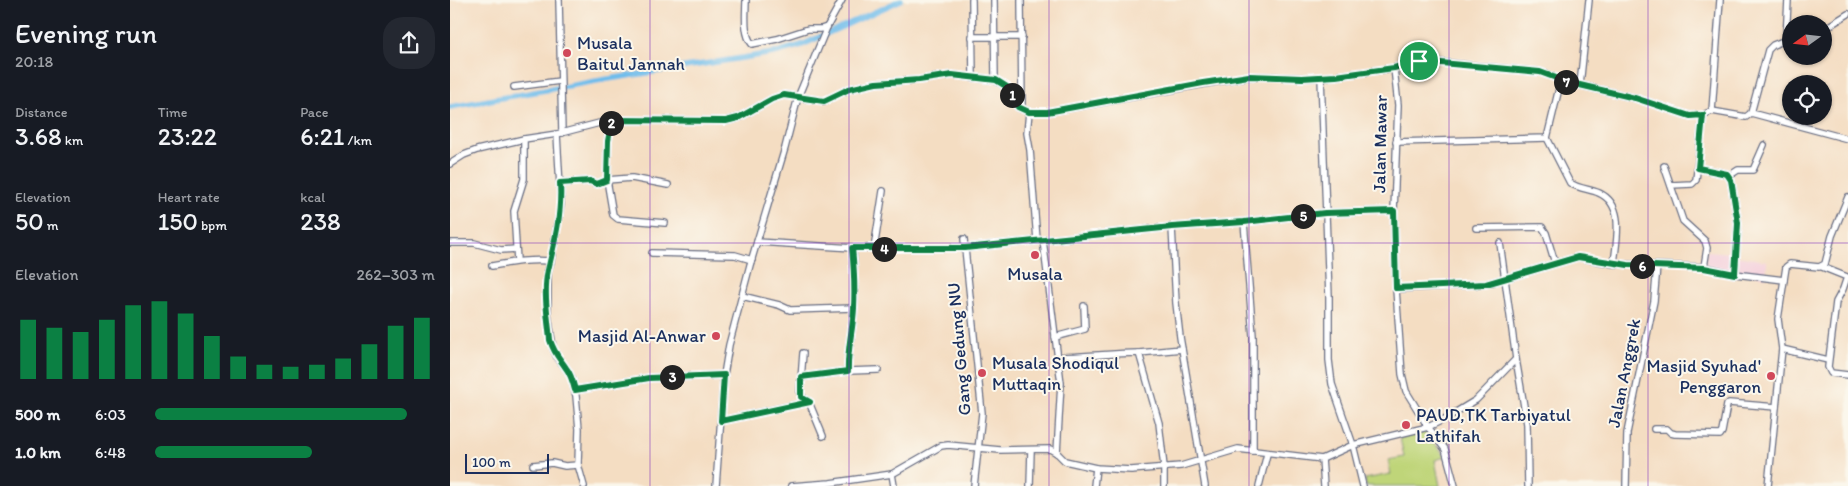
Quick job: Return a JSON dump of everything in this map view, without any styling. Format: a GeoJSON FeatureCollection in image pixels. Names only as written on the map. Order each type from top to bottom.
{"type":"FeatureCollection","features":[{"type":"Feature","properties":{"kind":"street"},"geometry":{"type":"LineString","coordinates":[[559,0],[562,94],[559,134],[561,204],[552,261],[548,271],[547,289],[550,340],[557,357],[572,378],[575,390],[578,420],[578,465],[584,486]]}},
{"type":"Feature","properties":{"kind":"street"},"geometry":{"type":"LineString","coordinates":[[746,0],[748,34],[752,44],[783,38],[808,29],[821,30],[827,27]]}},
{"type":"Feature","properties":{"kind":"street"},"geometry":{"type":"LineString","coordinates":[[716,486],[724,375],[729,345],[798,97],[827,27],[842,0]]}},
{"type":"Feature","properties":{"kind":"street"},"geometry":{"type":"LineString","coordinates":[[972,0],[973,78]]}},
{"type":"Feature","properties":{"kind":"street"},"geometry":{"type":"LineString","coordinates":[[994,0],[996,80]]}},
{"type":"Feature","properties":{"kind":"street"},"geometry":{"type":"LineString","coordinates":[[1021,0],[1022,109]]}},
{"type":"Feature","properties":{"kind":"street"},"geometry":{"type":"LineString","coordinates":[[1580,85],[1590,0]]}},
{"type":"Feature","properties":{"kind":"street"},"geometry":{"type":"LineString","coordinates":[[1712,111],[1720,0]]}},
{"type":"Feature","properties":{"kind":"street"},"geometry":{"type":"LineString","coordinates":[[1788,0],[1788,15]]}},
{"type":"Feature","properties":{"kind":"street"},"geometry":{"type":"LineString","coordinates":[[1832,23],[1848,14]]}},
{"type":"Feature","properties":{"kind":"street"},"geometry":{"type":"LineString","coordinates":[[972,37],[1022,37]]}},
{"type":"Feature","properties":{"kind":"street"},"geometry":{"type":"LineString","coordinates":[[450,164],[464,155],[477,150],[524,139],[559,134],[612,120],[726,121],[738,118],[780,96],[824,101],[849,89],[876,83],[919,80],[952,75],[996,80],[1007,87],[1015,103],[1022,109],[1029,112],[1051,112],[1249,76],[1302,78],[1336,76],[1394,68],[1419,61],[1441,62],[1540,72],[1561,80],[1635,98],[1690,116],[1703,115],[1712,111],[1742,118],[1749,116],[1751,113],[1768,50],[1772,45],[1782,41]]}},
{"type":"Feature","properties":{"kind":"street","name":"Jalan Mawar"},"geometry":{"type":"LineString","coordinates":[[757,242],[874,249],[965,248],[1325,213],[1394,211],[1398,105],[1394,68]]}},
{"type":"Feature","properties":{"kind":"street"},"geometry":{"type":"LineString","coordinates":[[1321,77],[1330,372],[1353,445],[1363,486]]}},
{"type":"Feature","properties":{"kind":"street"},"geometry":{"type":"LineString","coordinates":[[1561,80],[1547,138],[1570,183],[1602,195],[1616,212],[1618,222],[1614,264]]}},
{"type":"Feature","properties":{"kind":"street"},"geometry":{"type":"LineString","coordinates":[[514,87],[561,83]]}},
{"type":"Feature","properties":{"kind":"street"},"geometry":{"type":"LineString","coordinates":[[1029,112],[1027,137],[1061,383],[1057,453]]}},
{"type":"Feature","properties":{"kind":"street"},"geometry":{"type":"LineString","coordinates":[[1751,113],[1848,138]]}},
{"type":"Feature","properties":{"kind":"street"},"geometry":{"type":"LineString","coordinates":[[1671,185],[1692,184],[1696,180],[1703,115]]}},
{"type":"Feature","properties":{"kind":"street"},"geometry":{"type":"LineString","coordinates":[[612,120],[608,141],[607,180],[613,215],[618,219],[664,223]]}},
{"type":"Feature","properties":{"kind":"street"},"geometry":{"type":"LineString","coordinates":[[1396,142],[1547,138]]}},
{"type":"Feature","properties":{"kind":"street"},"geometry":{"type":"LineString","coordinates":[[517,261],[514,211],[524,179],[524,139]]}},
{"type":"Feature","properties":{"kind":"street"},"geometry":{"type":"LineString","coordinates":[[1698,168],[1729,176],[1738,170],[1753,170],[1764,145]]}},
{"type":"Feature","properties":{"kind":"street"},"geometry":{"type":"LineString","coordinates":[[1664,166],[1683,221],[1705,241],[1707,248],[1704,268]]}},
{"type":"Feature","properties":{"kind":"street"},"geometry":{"type":"LineString","coordinates":[[1729,176],[1738,223],[1735,274]]}},
{"type":"Feature","properties":{"kind":"street"},"geometry":{"type":"LineString","coordinates":[[560,183],[590,181],[597,184],[607,180],[632,178],[668,185]]}},
{"type":"Feature","properties":{"kind":"street"},"geometry":{"type":"LineString","coordinates":[[874,249],[884,191]]}},
{"type":"Feature","properties":{"kind":"street"},"geometry":{"type":"LineString","coordinates":[[1822,267],[1828,260],[1832,236],[1848,197]]}},
{"type":"Feature","properties":{"kind":"street"},"geometry":{"type":"LineString","coordinates":[[1394,211],[1396,288],[1404,383],[1406,391],[1428,427],[1445,449],[1455,486]]}},
{"type":"Feature","properties":{"kind":"street"},"geometry":{"type":"LineString","coordinates":[[1244,222],[1253,326],[1253,451]]}},
{"type":"Feature","properties":{"kind":"street"},"geometry":{"type":"LineString","coordinates":[[1172,227],[1176,303],[1205,486]]}},
{"type":"Feature","properties":{"kind":"street"},"geometry":{"type":"LineString","coordinates":[[1476,228],[1542,227],[1546,233],[1555,263]]}},
{"type":"Feature","properties":{"kind":"street","name":"Gang Gedung NU"},"geometry":{"type":"LineString","coordinates":[[964,239],[982,413],[974,486]]}},
{"type":"Feature","properties":{"kind":"street"},"geometry":{"type":"LineString","coordinates":[[450,243],[474,243],[501,250],[516,249]]}},
{"type":"Feature","properties":{"kind":"street"},"geometry":{"type":"LineString","coordinates":[[1500,243],[1527,424],[1528,486]]}},
{"type":"Feature","properties":{"kind":"street"},"geometry":{"type":"LineString","coordinates":[[848,371],[855,278],[852,248]]}},
{"type":"Feature","properties":{"kind":"street"},"geometry":{"type":"LineString","coordinates":[[652,253],[714,253],[735,255],[752,260]]}},
{"type":"Feature","properties":{"kind":"street"},"geometry":{"type":"LineString","coordinates":[[1396,288],[1481,284],[1578,257],[1614,264],[1704,268],[1784,280]]}},
{"type":"Feature","properties":{"kind":"street"},"geometry":{"type":"LineString","coordinates":[[492,266],[535,259],[552,261]]}},
{"type":"Feature","properties":{"kind":"street"},"geometry":{"type":"LineString","coordinates":[[1768,486],[1782,349],[1778,320],[1788,264],[1822,267],[1845,275],[1847,278],[1836,302],[1828,370],[1831,373],[1848,375]]}},
{"type":"Feature","properties":{"kind":"street","name":"Jalan Anggrek"},"geometry":{"type":"LineString","coordinates":[[1626,486],[1627,434],[1654,301],[1657,266]]}},
{"type":"Feature","properties":{"kind":"street"},"geometry":{"type":"LineString","coordinates":[[742,296],[779,305],[790,310],[854,308]]}},
{"type":"Feature","properties":{"kind":"street"},"geometry":{"type":"LineString","coordinates":[[1055,337],[1085,329],[1084,306]]}},
{"type":"Feature","properties":{"kind":"street"},"geometry":{"type":"LineString","coordinates":[[1058,357],[1093,357],[1117,353],[1182,349]]}},
{"type":"Feature","properties":{"kind":"street"},"geometry":{"type":"LineString","coordinates":[[1782,349],[1828,360]]}},
{"type":"Feature","properties":{"kind":"street"},"geometry":{"type":"LineString","coordinates":[[803,353],[801,397],[810,402],[823,436]]}},
{"type":"Feature","properties":{"kind":"street"},"geometry":{"type":"LineString","coordinates":[[1139,353],[1159,423],[1164,467],[1164,486]]}},
{"type":"Feature","properties":{"kind":"street"},"geometry":{"type":"LineString","coordinates":[[791,486],[830,485],[892,474],[941,446],[948,445],[1000,450],[1050,449],[1065,461],[1096,468],[1131,470],[1181,466],[1238,450],[1322,459],[1353,445],[1428,427],[1443,420],[1476,400],[1516,359]]}},
{"type":"Feature","properties":{"kind":"street"},"geometry":{"type":"LineString","coordinates":[[801,377],[848,371],[878,370]]}},
{"type":"Feature","properties":{"kind":"street"},"geometry":{"type":"LineString","coordinates":[[575,390],[649,378],[724,375]]}},
{"type":"Feature","properties":{"kind":"street"},"geometry":{"type":"LineString","coordinates":[[721,421],[810,402]]}},
{"type":"Feature","properties":{"kind":"street"},"geometry":{"type":"LineString","coordinates":[[1654,429],[1667,429],[1675,434],[1720,435],[1729,403],[1776,407]]}},
{"type":"Feature","properties":{"kind":"street"},"geometry":{"type":"LineString","coordinates":[[1030,486],[1031,450]]}},
{"type":"Feature","properties":{"kind":"street"},"geometry":{"type":"LineString","coordinates":[[1259,486],[1267,454]]}},
{"type":"Feature","properties":{"kind":"street"},"geometry":{"type":"LineString","coordinates":[[1322,459],[1324,486]]}},
{"type":"Feature","properties":{"kind":"street"},"geometry":{"type":"LineString","coordinates":[[533,465],[552,463],[565,466],[578,465]]}},
{"type":"Feature","properties":{"kind":"street"},"geometry":{"type":"LineString","coordinates":[[1094,486],[1096,468]]}},
{"type":"Feature","properties":{"kind":"street"},"geometry":{"type":"LineString","coordinates":[[892,474],[894,486]]}},
{"type":"Feature","properties":{"kind":"shaded area"},"geometry":{"type":"Polygon","coordinates":[[[1707,251],[1733,253],[1736,256],[1767,261],[1766,277],[1705,267],[1707,251]]]}},
{"type":"Feature","properties":{"kind":"green space"},"geometry":{"type":"Polygon","coordinates":[[[1426,432],[1445,457],[1435,460],[1440,486],[1366,486],[1365,479],[1391,474],[1388,460],[1404,457],[1400,438],[1426,432]]]}},
{"type":"Feature","properties":{"kind":"waterway"},"geometry":{"type":"LineString","coordinates":[[450,107],[602,80],[774,53],[802,45],[901,0]]}},
{"type":"Feature","properties":{"kind":"place","name":"Musala Baitul Jannah"},"geometry":{"type":"Point","coordinates":[567,53]}},
{"type":"Feature","properties":{"kind":"place","name":"Musala"},"geometry":{"type":"Point","coordinates":[1035,255]}},
{"type":"Feature","properties":{"kind":"place","name":"Masjid Al-Anwar"},"geometry":{"type":"Point","coordinates":[716,336]}},
{"type":"Feature","properties":{"kind":"place","name":"Musala Shodiqul Muttaqin"},"geometry":{"type":"Point","coordinates":[982,373]}},
{"type":"Feature","properties":{"kind":"place","name":"Masjid Syuhad' Penggaron"},"geometry":{"type":"Point","coordinates":[1771,376]}},
{"type":"Feature","properties":{"kind":"place","name":"PAUD,TK Tarbiyatul Lathifah"},"geometry":{"type":"Point","coordinates":[1406,425]}},
{"type":"Feature","properties":{"kind":"route"},"geometry":{"type":"LineString","coordinates":[[1419,61],[1540,72],[1567,82],[1663,106],[1685,115],[1703,115],[1698,168],[1727,174],[1731,180],[1738,223],[1735,274],[1704,268],[1614,264],[1574,257],[1486,284],[1396,288],[1394,211],[1325,213],[965,248],[852,248],[855,278],[848,371],[801,377],[801,397],[810,402],[721,421],[724,375],[649,378],[575,390],[572,378],[557,357],[550,340],[547,289],[548,271],[552,261],[561,204],[560,183],[590,181],[597,184],[607,180],[608,141],[612,120],[726,121],[738,118],[772,99],[784,95],[824,101],[849,89],[876,83],[919,80],[952,75],[996,80],[1007,87],[1018,107],[1029,112],[1047,112],[1249,76],[1302,78],[1336,76],[1394,68],[1419,61]]}}]}
